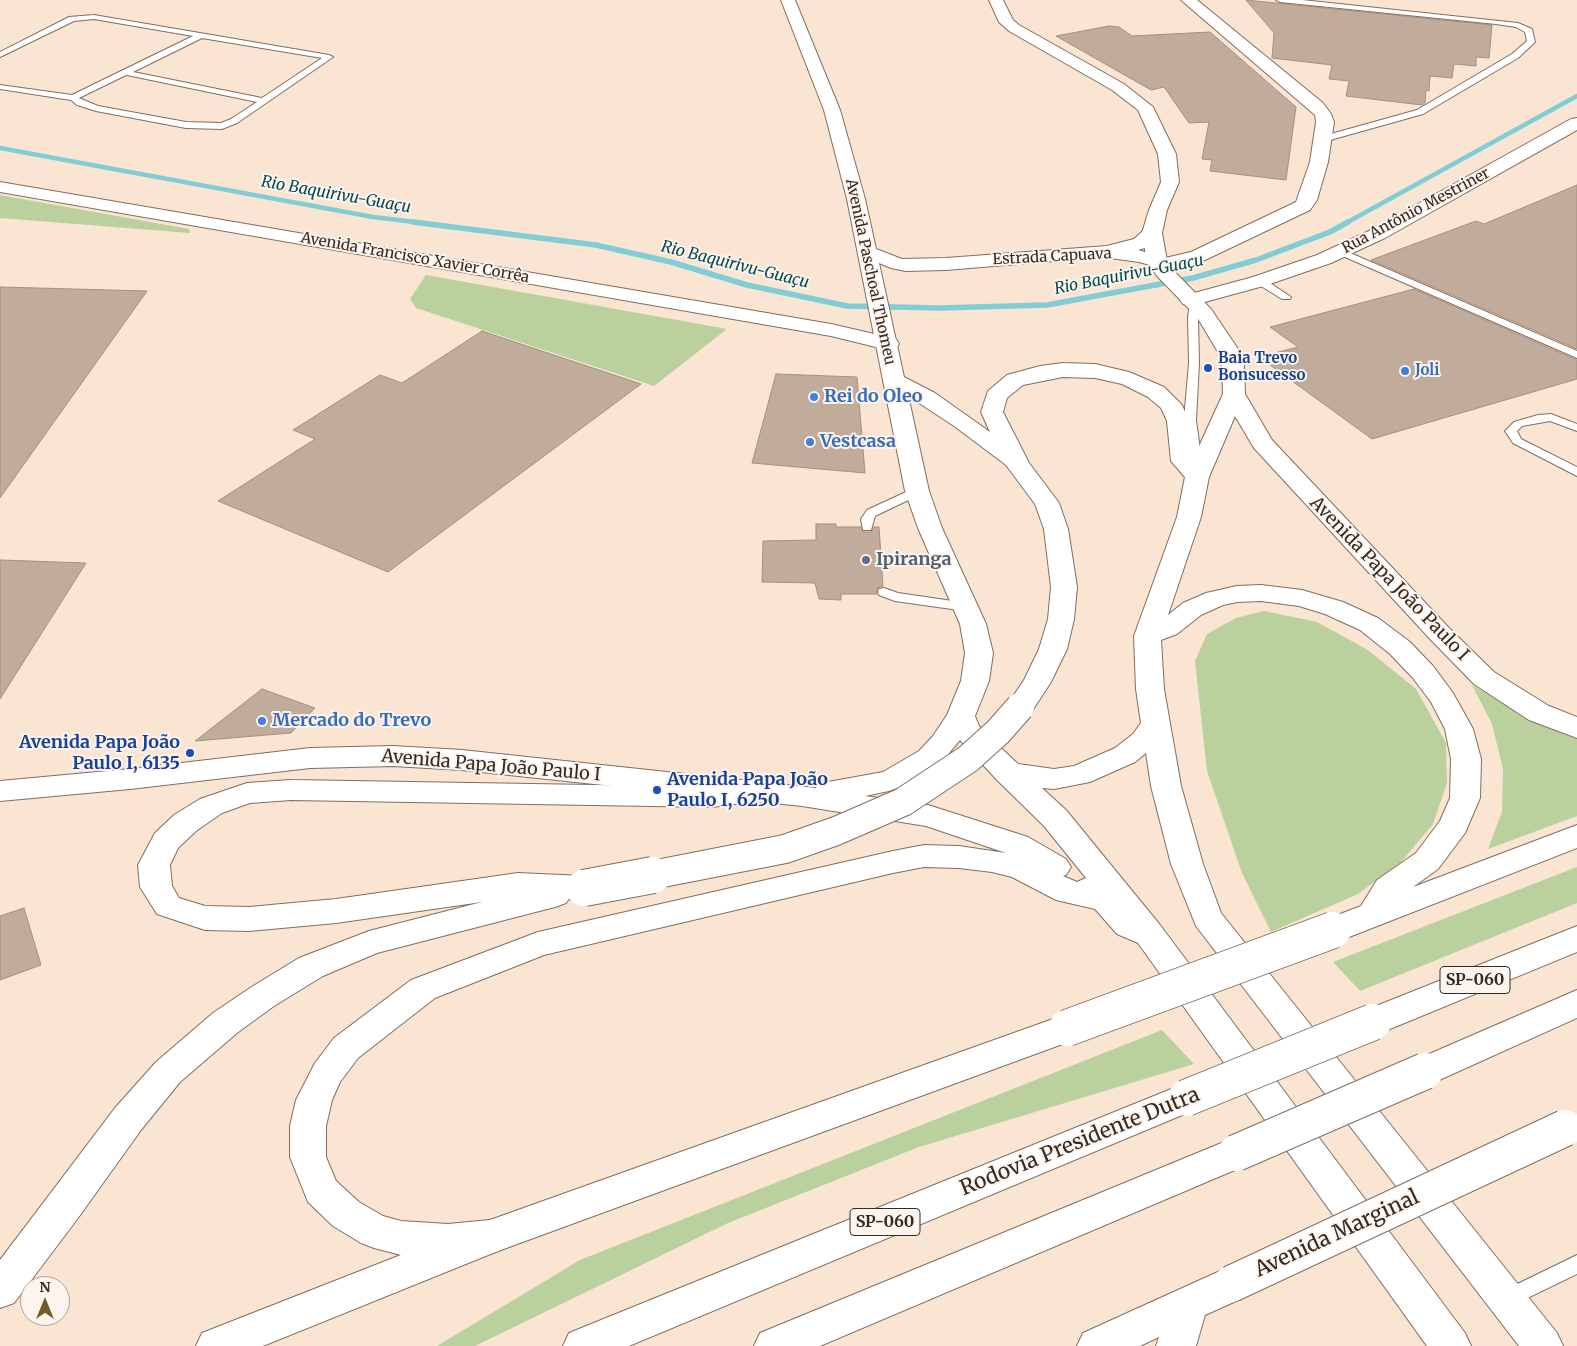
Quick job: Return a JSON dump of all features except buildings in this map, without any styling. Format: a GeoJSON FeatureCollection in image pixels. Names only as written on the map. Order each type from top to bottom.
{"type":"FeatureCollection","features":[{"type":"Feature","properties":{"kind":"main road","name":"Avenida Paschoal Thomeu"},"geometry":{"type":"LineString","coordinates":[[788,0],[832,110],[856,199],[917,491],[930,528],[973,624],[979,653],[975,680],[960,716]]}},
{"type":"Feature","properties":{"kind":"main road"},"geometry":{"type":"LineString","coordinates":[[996,0],[1007,22],[1014,28],[1118,87],[1145,107],[1167,154],[1170,182],[1158,210],[1152,234],[1161,267],[1204,313],[1229,352],[1234,394],[1197,477],[1189,517],[1147,636],[1150,690],[1166,786],[1187,864],[1207,917],[1543,1346]]}},
{"type":"Feature","properties":{"kind":"main road"},"geometry":{"type":"LineString","coordinates":[[1161,267],[1169,263],[1198,256],[1303,206],[1308,200],[1320,162],[1325,122],[1323,114],[1317,107],[1188,0]]}},
{"type":"Feature","properties":{"kind":"main road","name":"Rua Antônio Mestriner"},"geometry":{"type":"LineString","coordinates":[[1189,298],[1260,281],[1341,252],[1378,234],[1577,123]]}},
{"type":"Feature","properties":{"kind":"main road","name":"Avenida Francisco Xavier Corrêa"},"geometry":{"type":"LineString","coordinates":[[0,187],[831,330],[884,329]]}},
{"type":"Feature","properties":{"kind":"main road"},"geometry":{"type":"LineString","coordinates":[[1103,251],[1142,242],[1152,234]]}},
{"type":"Feature","properties":{"kind":"main road","name":"Estrada Capuava"},"geometry":{"type":"LineString","coordinates":[[867,253],[883,257],[898,264],[946,264],[1103,251],[1142,256],[1161,267]]}},
{"type":"Feature","properties":{"kind":"main road","name":"Estrada Capuava"},"geometry":{"type":"LineString","coordinates":[[874,289],[898,272],[934,268],[946,264]]}},
{"type":"Feature","properties":{"kind":"main road"},"geometry":{"type":"LineString","coordinates":[[0,1290],[134,1113],[168,1072],[224,1023],[311,968],[369,943],[584,888],[785,849],[836,831],[903,802],[968,759],[998,732],[1020,707],[1038,682],[1053,650],[1061,619],[1064,588],[1056,529],[1047,503],[1018,464],[992,412],[996,396],[1015,380],[1040,373],[1063,370],[1095,372],[1129,379],[1156,392],[1172,405],[1178,421],[1182,461],[1197,477]]}},
{"type":"Feature","properties":{"kind":"main road"},"geometry":{"type":"LineString","coordinates":[[894,381],[927,398],[962,421],[1018,464]]}},
{"type":"Feature","properties":{"kind":"main road","name":"Avenida Papa João Paulo I"},"geometry":{"type":"LineString","coordinates":[[1234,394],[1262,443],[1440,634],[1484,678],[1539,713],[1577,728]]}},
{"type":"Feature","properties":{"kind":"main road"},"geometry":{"type":"LineString","coordinates":[[1147,636],[1168,628],[1192,609],[1216,599],[1237,594],[1261,593],[1302,598],[1334,608],[1368,624],[1400,648],[1423,672],[1443,698],[1459,729],[1466,759],[1464,798],[1454,824],[1427,861],[1388,888],[1372,915]]}},
{"type":"Feature","properties":{"kind":"main road"},"geometry":{"type":"LineString","coordinates":[[960,716],[975,740],[1055,818],[1149,934],[1451,1346]]}},
{"type":"Feature","properties":{"kind":"main road","name":"Avenida Papa João Paulo I"},"geometry":{"type":"LineString","coordinates":[[802,796],[869,786],[903,775],[929,758],[943,743],[960,716]]}},
{"type":"Feature","properties":{"kind":"main road"},"geometry":{"type":"LineString","coordinates":[[1007,773],[1054,778],[1080,775],[1104,766],[1125,755],[1143,741],[1156,724]]}},
{"type":"Feature","properties":{"kind":"main road","name":"Avenida Papa João Paulo I"},"geometry":{"type":"LineString","coordinates":[[0,791],[130,779],[310,758],[394,756],[462,760],[802,796],[928,816],[1017,845],[1068,874],[1105,899],[1128,925],[1149,934]]}},
{"type":"Feature","properties":{"kind":"main road"},"geometry":{"type":"LineString","coordinates":[[584,888],[518,885],[336,911],[248,920],[205,918],[168,906],[156,887],[154,865],[166,841],[185,823],[211,806],[247,793],[291,790],[712,797],[757,791]]}},
{"type":"Feature","properties":{"kind":"main road"},"geometry":{"type":"LineString","coordinates":[[216,1346],[490,1237],[1333,930],[1577,836]]}},
{"type":"Feature","properties":{"kind":"main road"},"geometry":{"type":"LineString","coordinates":[[490,1237],[448,1241],[401,1238],[374,1231],[346,1214],[321,1191],[308,1157],[308,1126],[314,1100],[327,1072],[346,1048],[423,989],[538,944],[924,856],[984,860],[1021,868],[1067,892],[1105,899]]}},
{"type":"Feature","properties":{"kind":"main road","name":"Rodovia Presidente Dutra"},"geometry":{"type":"LineString","coordinates":[[583,1346],[1577,938]]}},
{"type":"Feature","properties":{"kind":"main road"},"geometry":{"type":"LineString","coordinates":[[774,1346],[1236,1153],[1577,1003]]}},
{"type":"Feature","properties":{"kind":"main road","name":"Avenida Marginal"},"geometry":{"type":"LineString","coordinates":[[1097,1346],[1571,1125]]}},
{"type":"Feature","properties":{"kind":"main road"},"geometry":{"type":"LineString","coordinates":[[1176,1346],[1189,1303]]}},
{"type":"Feature","properties":{"kind":"lane"},"geometry":{"type":"LineString","coordinates":[[1280,0],[1496,22],[1518,25],[1529,31],[1531,42],[1515,56],[1420,112],[1323,139]]}},
{"type":"Feature","properties":{"kind":"lane"},"geometry":{"type":"LineString","coordinates":[[0,55],[72,19],[94,17],[329,57],[230,123],[211,126],[186,125],[116,112],[80,103],[73,98],[0,87]]}},
{"type":"Feature","properties":{"kind":"lane"},"geometry":{"type":"LineString","coordinates":[[73,98],[199,36]]}},
{"type":"Feature","properties":{"kind":"lane"},"geometry":{"type":"LineString","coordinates":[[127,73],[264,101]]}},
{"type":"Feature","properties":{"kind":"lane"},"geometry":{"type":"LineString","coordinates":[[1341,252],[1577,355]]}},
{"type":"Feature","properties":{"kind":"lane"},"geometry":{"type":"LineString","coordinates":[[1260,281],[1286,297]]}},
{"type":"Feature","properties":{"kind":"lane"},"geometry":{"type":"LineString","coordinates":[[1189,298],[1193,317],[1194,363],[1190,420],[1197,477]]}},
{"type":"Feature","properties":{"kind":"lane"},"geometry":{"type":"LineString","coordinates":[[1577,428],[1551,417],[1538,418],[1518,424],[1512,431],[1517,441],[1577,472]]}},
{"type":"Feature","properties":{"kind":"lane"},"geometry":{"type":"LineString","coordinates":[[867,527],[867,520],[871,513],[917,491]]}},
{"type":"Feature","properties":{"kind":"lane"},"geometry":{"type":"LineString","coordinates":[[884,592],[895,597],[966,607]]}},
{"type":"Feature","properties":{"kind":"lane"},"geometry":{"type":"LineString","coordinates":[[1505,1299],[1577,1264]]}},
{"type":"Feature","properties":{"kind":"green space"},"geometry":{"type":"Polygon","coordinates":[[[0,195],[189,229],[190,233],[0,218],[0,195]]]}},
{"type":"Feature","properties":{"kind":"green space"},"geometry":{"type":"Polygon","coordinates":[[[426,275],[727,329],[654,386],[416,308],[410,299],[426,275]]]}},
{"type":"Feature","properties":{"kind":"green space"},"geometry":{"type":"Polygon","coordinates":[[[1264,611],[1317,622],[1368,650],[1416,689],[1446,743],[1447,783],[1433,824],[1402,861],[1358,894],[1271,932],[1242,873],[1207,771],[1195,661],[1207,634],[1236,618],[1264,611]]]}},
{"type":"Feature","properties":{"kind":"green space"},"geometry":{"type":"Polygon","coordinates":[[[1472,685],[1520,712],[1577,739],[1577,816],[1488,849],[1502,812],[1503,769],[1492,724],[1472,685]]]}},
{"type":"Feature","properties":{"kind":"green space"},"geometry":{"type":"Polygon","coordinates":[[[1577,867],[1577,903],[1360,991],[1333,962],[1577,867]]]}},
{"type":"Feature","properties":{"kind":"green space"},"geometry":{"type":"Polygon","coordinates":[[[1162,1030],[1194,1064],[919,1147],[728,1223],[475,1346],[437,1346],[580,1260],[1162,1030]]]}},
{"type":"Feature","properties":{"kind":"waterway","name":"Rio Baquirivu-Guaçu"},"geometry":{"type":"LineString","coordinates":[[1346,223],[1577,96]]}},
{"type":"Feature","properties":{"kind":"waterway","name":"Rio Baquirivu-Guaçu"},"geometry":{"type":"LineString","coordinates":[[0,148],[373,217],[423,223]]}},
{"type":"Feature","properties":{"kind":"waterway","name":"Rio Baquirivu-Guaçu"},"geometry":{"type":"LineString","coordinates":[[413,222],[596,245],[671,262],[747,285],[847,306],[940,308],[1047,305],[1193,278],[1256,260],[1330,232],[1348,222]]}},
{"type":"Feature","properties":{"kind":"place","name":"Baia Trevo Bonsucesso"},"geometry":{"type":"Point","coordinates":[1208,368]}},
{"type":"Feature","properties":{"kind":"place","name":"Joli"},"geometry":{"type":"Point","coordinates":[1405,371]}},
{"type":"Feature","properties":{"kind":"place","name":"Rei do Oleo"},"geometry":{"type":"Point","coordinates":[814,397]}},
{"type":"Feature","properties":{"kind":"place","name":"Vestcasa"},"geometry":{"type":"Point","coordinates":[810,442]}},
{"type":"Feature","properties":{"kind":"place","name":"Ipiranga"},"geometry":{"type":"Point","coordinates":[866,560]}},
{"type":"Feature","properties":{"kind":"place","name":"Mercado do Trevo"},"geometry":{"type":"Point","coordinates":[262,721]}},
{"type":"Feature","properties":{"kind":"place","name":"Avenida Papa João Paulo I, 6135"},"geometry":{"type":"Point","coordinates":[190,753]}},
{"type":"Feature","properties":{"kind":"place","name":"Avenida Papa João Paulo I, 6250"},"geometry":{"type":"Point","coordinates":[657,790]}}]}
